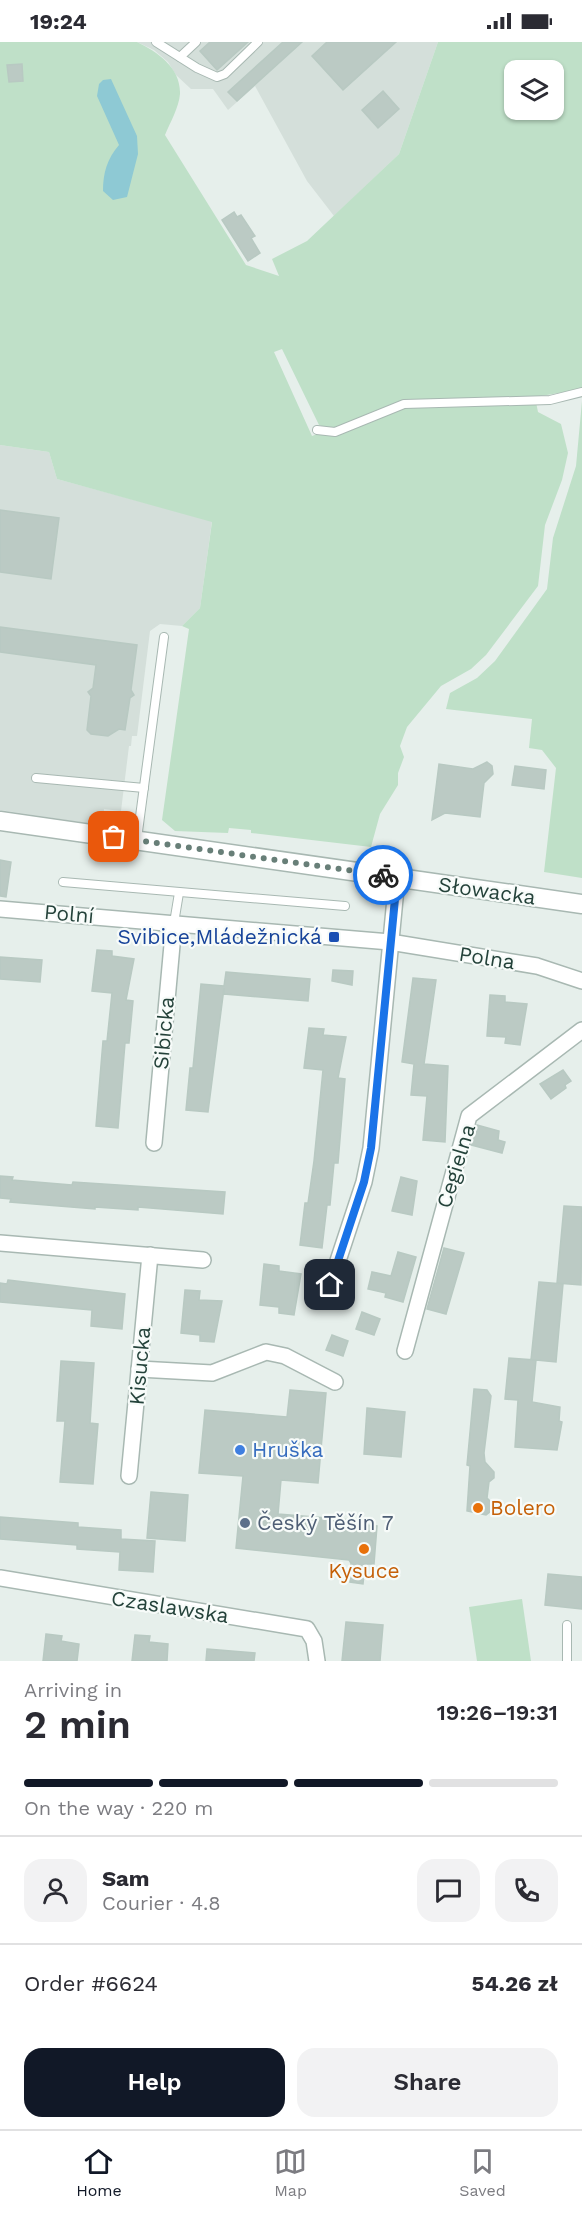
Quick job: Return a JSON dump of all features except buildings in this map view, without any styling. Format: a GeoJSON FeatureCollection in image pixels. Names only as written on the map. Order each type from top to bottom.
{"type":"FeatureCollection","features":[{"type":"Feature","properties":{"kind":"street","name":"Słowacka"},"geometry":{"type":"LineString","coordinates":[[0,821],[582,904]]}},
{"type":"Feature","properties":{"kind":"street"},"geometry":{"type":"LineString","coordinates":[[330,1285],[364,1182],[371,1148],[397,878]]}},
{"type":"Feature","properties":{"kind":"street","name":"Polní"},"geometry":{"type":"LineString","coordinates":[[0,909],[390,942]]}},
{"type":"Feature","properties":{"kind":"street","name":"Sibicka"},"geometry":{"type":"LineString","coordinates":[[154,1143],[174,923]]}},
{"type":"Feature","properties":{"kind":"street","name":"Polna"},"geometry":{"type":"LineString","coordinates":[[390,942],[537,966],[582,981]]}},
{"type":"Feature","properties":{"kind":"street","name":"Cegielna"},"geometry":{"type":"LineString","coordinates":[[405,1351],[469,1116],[582,1030]]}},
{"type":"Feature","properties":{"kind":"street"},"geometry":{"type":"LineString","coordinates":[[0,1243],[203,1260]]}},
{"type":"Feature","properties":{"kind":"street","name":"Kisucka"},"geometry":{"type":"LineString","coordinates":[[129,1476],[150,1256]]}},
{"type":"Feature","properties":{"kind":"street"},"geometry":{"type":"LineString","coordinates":[[139,1369],[212,1373],[266,1352],[285,1356],[335,1382]]}},
{"type":"Feature","properties":{"kind":"street","name":"Czaslawska"},"geometry":{"type":"LineString","coordinates":[[0,1578],[307,1629],[314,1641],[317,1661]]}},
{"type":"Feature","properties":{"kind":"lane"},"geometry":{"type":"LineString","coordinates":[[156,42],[216,76],[225,74],[258,42]]}},
{"type":"Feature","properties":{"kind":"lane"},"geometry":{"type":"LineString","coordinates":[[180,57],[196,42]]}},
{"type":"Feature","properties":{"kind":"lane"},"geometry":{"type":"LineString","coordinates":[[317,430],[334,432],[404,404],[550,400],[582,392]]}},
{"type":"Feature","properties":{"kind":"lane"},"geometry":{"type":"LineString","coordinates":[[137,839],[164,637]]}},
{"type":"Feature","properties":{"kind":"lane"},"geometry":{"type":"LineString","coordinates":[[36,778],[144,788]]}},
{"type":"Feature","properties":{"kind":"lane"},"geometry":{"type":"LineString","coordinates":[[63,882],[345,906]]}},
{"type":"Feature","properties":{"kind":"lane"},"geometry":{"type":"LineString","coordinates":[[174,923],[179,892]]}},
{"type":"Feature","properties":{"kind":"lane"},"geometry":{"type":"LineString","coordinates":[[567,1625],[567,1661]]}},
{"type":"Feature","properties":{"kind":"shaded area"},"geometry":{"type":"Polygon","coordinates":[[[137,42],[438,42],[399,154],[334,216],[307,181],[255,86],[228,110],[213,89],[191,89],[176,75],[168,62],[154,50],[137,42]]]}},
{"type":"Feature","properties":{"kind":"shaded area"},"geometry":{"type":"Polygon","coordinates":[[[0,445],[49,452],[57,479],[212,521],[200,608],[182,626],[160,624],[150,631],[137,736],[132,736],[131,746],[129,746],[121,811],[104,809],[103,822],[86,823],[0,810],[0,445]]]}},
{"type":"Feature","properties":{"kind":"green space"},"geometry":{"type":"Polygon","coordinates":[[[0,42],[137,42],[160,56],[177,76],[180,94],[165,135],[246,265],[279,276],[272,259],[307,241],[399,154],[438,42],[582,42],[582,389],[535,397],[538,412],[561,424],[568,453],[562,480],[545,525],[538,586],[486,655],[471,669],[441,686],[407,727],[400,746],[404,757],[398,773],[398,785],[380,814],[371,847],[251,833],[251,830],[229,828],[228,833],[175,831],[162,820],[189,629],[182,626],[200,608],[212,522],[57,479],[49,452],[0,445],[0,42]],[[282,349],[274,352],[312,436],[330,429],[319,425],[282,349]]]}},
{"type":"Feature","properties":{"kind":"green space"},"geometry":{"type":"Polygon","coordinates":[[[582,401],[582,878],[544,872],[556,768],[542,750],[529,748],[532,719],[446,709],[450,693],[477,678],[495,661],[547,589],[553,538],[576,466],[582,401]]]}},
{"type":"Feature","properties":{"kind":"green space"},"geometry":{"type":"Polygon","coordinates":[[[522,1599],[531,1661],[477,1661],[469,1607],[522,1599]]]}},
{"type":"Feature","properties":{"kind":"water"},"geometry":{"type":"Polygon","coordinates":[[[111,79],[137,136],[138,154],[127,197],[113,200],[103,191],[104,178],[106,166],[119,145],[97,96],[99,84],[103,80],[111,79]]]}},
{"type":"Feature","properties":{"kind":"way so far"},"geometry":{"type":"LineString","coordinates":[[114,837],[383,875]]}},
{"type":"Feature","properties":{"kind":"place","name":"Svibice,Mládežnická"},"geometry":{"type":"Point","coordinates":[334,937]}},
{"type":"Feature","properties":{"kind":"place","name":"Hruška"},"geometry":{"type":"Point","coordinates":[240,1450]}},
{"type":"Feature","properties":{"kind":"place","name":"Bolero"},"geometry":{"type":"Point","coordinates":[478,1508]}},
{"type":"Feature","properties":{"kind":"place","name":"Český Těšín 7"},"geometry":{"type":"Point","coordinates":[245,1523]}},
{"type":"Feature","properties":{"kind":"place","name":"Kysuce"},"geometry":{"type":"Point","coordinates":[364,1549]}},
{"type":"Feature","properties":{"kind":"route"},"geometry":{"type":"LineString","coordinates":[[330,1285],[364,1182],[371,1148],[397,878],[383,875]]}}]}
